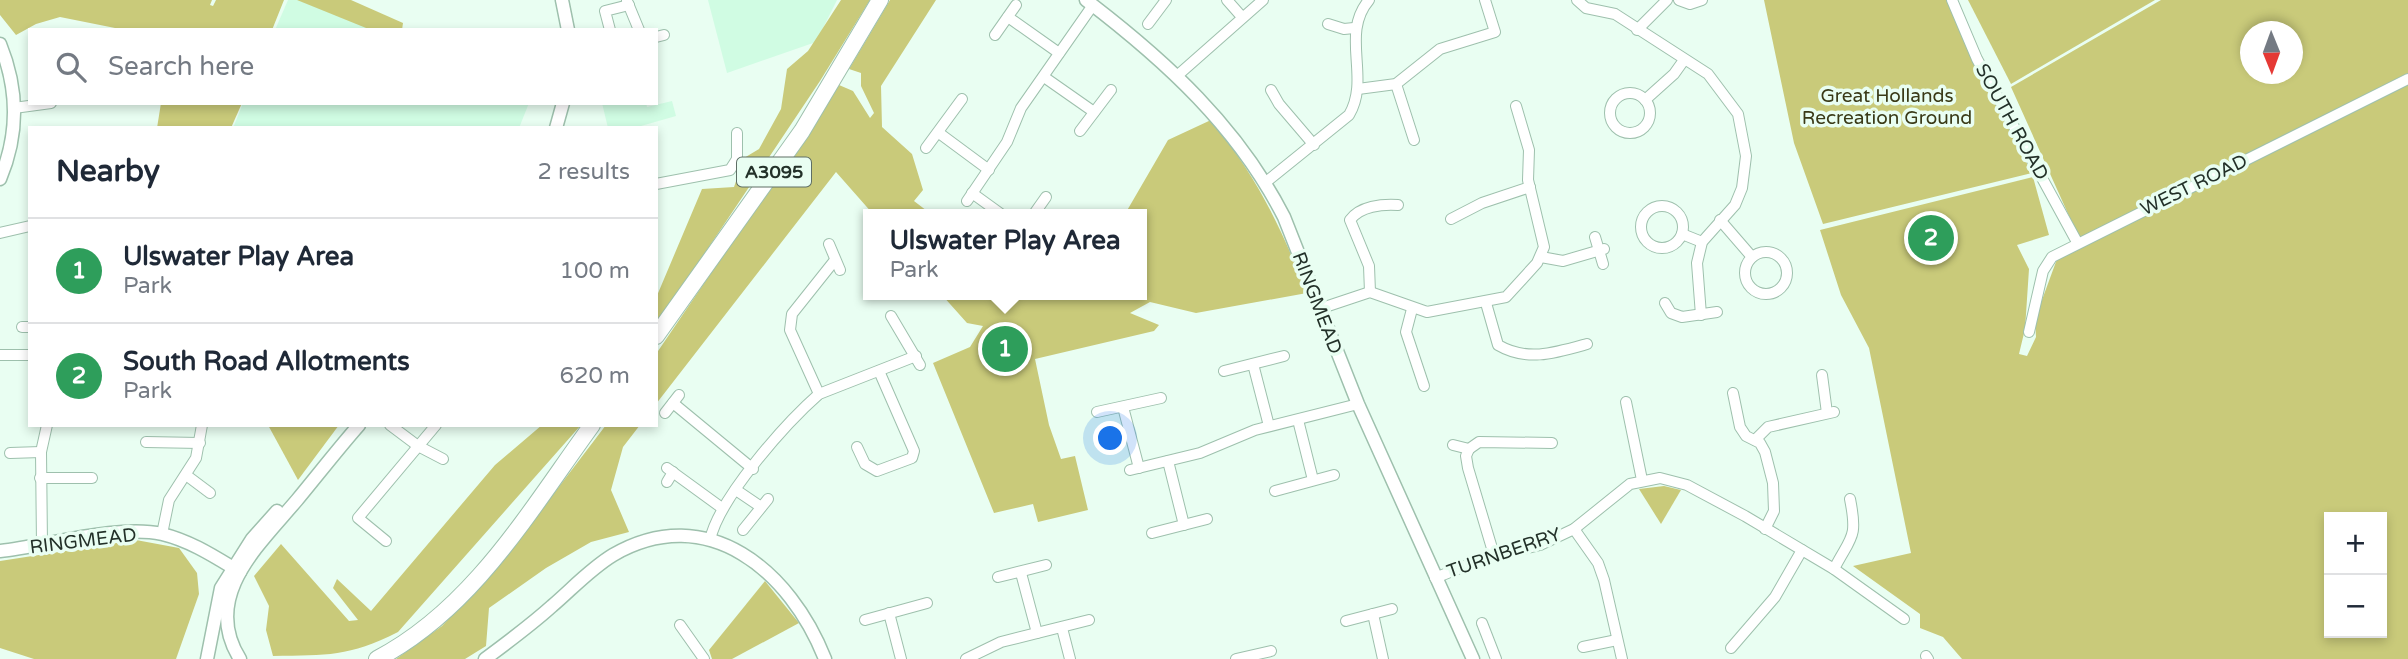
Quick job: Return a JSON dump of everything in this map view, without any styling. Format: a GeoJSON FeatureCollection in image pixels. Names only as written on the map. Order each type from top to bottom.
{"type":"FeatureCollection","features":[{"type":"Feature","properties":{"kind":"main road","name":"A3095"},"geometry":{"type":"LineString","coordinates":[[658,333],[802,131],[880,0]]}},
{"type":"Feature","properties":{"kind":"main road"},"geometry":{"type":"LineString","coordinates":[[377,659],[429,625],[477,579],[591,427]]}},
{"type":"Feature","properties":{"kind":"street"},"geometry":{"type":"LineString","coordinates":[[562,0],[568,28]]}},
{"type":"Feature","properties":{"kind":"street"},"geometry":{"type":"LineString","coordinates":[[1148,24],[1166,0]]}},
{"type":"Feature","properties":{"kind":"street"},"geometry":{"type":"LineString","coordinates":[[1227,0],[1242,17]]}},
{"type":"Feature","properties":{"kind":"street"},"geometry":{"type":"LineString","coordinates":[[1178,75],[1263,0]]}},
{"type":"Feature","properties":{"kind":"street"},"geometry":{"type":"LineString","coordinates":[[1266,182],[1349,115],[1356,102],[1358,89],[1354,28],[1360,10],[1369,0]]}},
{"type":"Feature","properties":{"kind":"street"},"geometry":{"type":"LineString","coordinates":[[1358,89],[1396,84],[1440,49],[1495,32],[1485,0]]}},
{"type":"Feature","properties":{"kind":"street"},"geometry":{"type":"LineString","coordinates":[[1577,0],[1586,8],[1615,14],[1713,79],[1738,114],[1746,156],[1742,188],[1735,205],[1702,242],[1697,263],[1701,315]]}},
{"type":"Feature","properties":{"kind":"street"},"geometry":{"type":"LineString","coordinates":[[1637,30],[1667,0]]}},
{"type":"Feature","properties":{"kind":"street"},"geometry":{"type":"LineString","coordinates":[[1679,0],[1690,4],[1702,0]]}},
{"type":"Feature","properties":{"kind":"street","name":"SOUTH ROAD"},"geometry":{"type":"LineString","coordinates":[[1952,0],[1977,59],[2077,242]]}},
{"type":"Feature","properties":{"kind":"street"},"geometry":{"type":"LineString","coordinates":[[609,28],[605,11],[627,3],[638,28]]}},
{"type":"Feature","properties":{"kind":"street"},"geometry":{"type":"LineString","coordinates":[[992,209],[969,197],[1007,142],[1021,108],[1090,3]]}},
{"type":"Feature","properties":{"kind":"street","name":"RINGMEAD"},"geometry":{"type":"LineString","coordinates":[[1090,3],[1178,75],[1232,134],[1266,182],[1284,217],[1358,404],[1468,658]]}},
{"type":"Feature","properties":{"kind":"street"},"geometry":{"type":"LineString","coordinates":[[995,35],[1016,5]]}},
{"type":"Feature","properties":{"kind":"street"},"geometry":{"type":"LineString","coordinates":[[1008,17],[1059,53]]}},
{"type":"Feature","properties":{"kind":"street"},"geometry":{"type":"LineString","coordinates":[[1328,24],[1344,29],[1354,28]]}},
{"type":"Feature","properties":{"kind":"street"},"geometry":{"type":"LineString","coordinates":[[0,44],[14,89],[14,134],[1,171]]}},
{"type":"Feature","properties":{"kind":"street"},"geometry":{"type":"LineString","coordinates":[[1645,100],[1674,74],[1684,60]]}},
{"type":"Feature","properties":{"kind":"street"},"geometry":{"type":"LineString","coordinates":[[1044,76],[1094,112]]}},
{"type":"Feature","properties":{"kind":"street","name":"WEST ROAD"},"geometry":{"type":"LineString","coordinates":[[2029,332],[2046,264],[2052,257],[2077,242],[2408,79]]}},
{"type":"Feature","properties":{"kind":"street"},"geometry":{"type":"LineString","coordinates":[[1396,84],[1414,141]]}},
{"type":"Feature","properties":{"kind":"street"},"geometry":{"type":"LineString","coordinates":[[1080,131],[1111,90]]}},
{"type":"Feature","properties":{"kind":"street"},"geometry":{"type":"LineString","coordinates":[[1271,90],[1279,104],[1314,145]]}},
{"type":"Feature","properties":{"kind":"street"},"geometry":{"type":"LineString","coordinates":[[1631,93],[1645,100],[1650,113],[1641,130],[1626,133],[1614,126],[1611,107],[1617,97],[1631,93]]}},
{"type":"Feature","properties":{"kind":"street"},"geometry":{"type":"LineString","coordinates":[[926,148],[962,99]]}},
{"type":"Feature","properties":{"kind":"street"},"geometry":{"type":"LineString","coordinates":[[14,108],[36,105]]}},
{"type":"Feature","properties":{"kind":"street"},"geometry":{"type":"LineString","coordinates":[[557,126],[563,105]]}},
{"type":"Feature","properties":{"kind":"street"},"geometry":{"type":"LineString","coordinates":[[1319,309],[1370,292],[1381,294],[1412,309],[1427,312],[1486,303],[1506,297],[1541,257],[1544,240],[1530,187],[1529,150],[1516,106]]}},
{"type":"Feature","properties":{"kind":"street"},"geometry":{"type":"LineString","coordinates":[[658,182],[730,170],[737,159],[737,133]]}},
{"type":"Feature","properties":{"kind":"street"},"geometry":{"type":"LineString","coordinates":[[939,133],[989,170]]}},
{"type":"Feature","properties":{"kind":"street"},"geometry":{"type":"LineString","coordinates":[[1451,219],[1482,203],[1530,187]]}},
{"type":"Feature","properties":{"kind":"street"},"geometry":{"type":"LineString","coordinates":[[1038,209],[1046,197]]}},
{"type":"Feature","properties":{"kind":"street"},"geometry":{"type":"LineString","coordinates":[[1370,292],[1369,266],[1350,219],[1355,213],[1383,204],[1398,205]]}},
{"type":"Feature","properties":{"kind":"street"},"geometry":{"type":"LineString","coordinates":[[1656,207],[1671,208],[1681,217],[1682,234],[1669,247],[1652,246],[1643,235],[1643,218],[1656,207]]}},
{"type":"Feature","properties":{"kind":"street"},"geometry":{"type":"LineString","coordinates":[[1720,220],[1752,257]]}},
{"type":"Feature","properties":{"kind":"street"},"geometry":{"type":"LineString","coordinates":[[0,233],[28,226]]}},
{"type":"Feature","properties":{"kind":"street"},"geometry":{"type":"LineString","coordinates":[[1682,234],[1702,242]]}},
{"type":"Feature","properties":{"kind":"street"},"geometry":{"type":"LineString","coordinates":[[1595,237],[1602,250],[1603,264]]}},
{"type":"Feature","properties":{"kind":"street"},"geometry":{"type":"LineString","coordinates":[[828,244],[840,270]]}},
{"type":"Feature","properties":{"kind":"street"},"geometry":{"type":"LineString","coordinates":[[1541,257],[1563,261],[1602,250]]}},
{"type":"Feature","properties":{"kind":"street"},"geometry":{"type":"LineString","coordinates":[[1766,252],[1782,260],[1787,275],[1780,288],[1762,294],[1750,287],[1745,268],[1752,257],[1766,252]]}},
{"type":"Feature","properties":{"kind":"street"},"geometry":{"type":"LineString","coordinates":[[819,394],[790,330],[792,314],[835,260]]}},
{"type":"Feature","properties":{"kind":"street"},"geometry":{"type":"LineString","coordinates":[[1486,303],[1498,345],[1516,355],[1558,352],[1587,344]]}},
{"type":"Feature","properties":{"kind":"street"},"geometry":{"type":"LineString","coordinates":[[1665,303],[1671,313],[1682,317],[1717,312]]}},
{"type":"Feature","properties":{"kind":"street"},"geometry":{"type":"LineString","coordinates":[[1412,309],[1406,332],[1424,386]]}},
{"type":"Feature","properties":{"kind":"street"},"geometry":{"type":"LineString","coordinates":[[710,540],[713,523],[722,508],[776,439],[819,394],[879,371],[918,360],[891,316]]}},
{"type":"Feature","properties":{"kind":"street"},"geometry":{"type":"LineString","coordinates":[[0,355],[28,355]]}},
{"type":"Feature","properties":{"kind":"street"},"geometry":{"type":"LineString","coordinates":[[1224,371],[1284,356]]}},
{"type":"Feature","properties":{"kind":"street"},"geometry":{"type":"LineString","coordinates":[[1253,364],[1269,426]]}},
{"type":"Feature","properties":{"kind":"street"},"geometry":{"type":"LineString","coordinates":[[857,447],[865,464],[877,471],[912,458],[914,451],[879,371]]}},
{"type":"Feature","properties":{"kind":"street"},"geometry":{"type":"LineString","coordinates":[[1755,440],[1768,427],[1831,412],[1822,375]]}},
{"type":"Feature","properties":{"kind":"street"},"geometry":{"type":"LineString","coordinates":[[1733,393],[1740,427],[1746,436],[1755,440],[1765,452],[1776,494],[1774,511],[1765,529]]}},
{"type":"Feature","properties":{"kind":"street"},"geometry":{"type":"LineString","coordinates":[[1097,412],[1161,398]]}},
{"type":"Feature","properties":{"kind":"street"},"geometry":{"type":"LineString","coordinates":[[665,413],[676,399],[753,469]]}},
{"type":"Feature","properties":{"kind":"street"},"geometry":{"type":"LineString","coordinates":[[1626,402],[1642,480],[1675,480],[1834,569],[1901,617],[1904,604]]}},
{"type":"Feature","properties":{"kind":"street"},"geometry":{"type":"LineString","coordinates":[[1123,407],[1134,469],[1200,453],[1237,436],[1269,426],[1358,404]]}},
{"type":"Feature","properties":{"kind":"street"},"geometry":{"type":"LineString","coordinates":[[1298,420],[1313,481]]}},
{"type":"Feature","properties":{"kind":"street"},"geometry":{"type":"LineString","coordinates":[[42,545],[41,452],[47,427]]}},
{"type":"Feature","properties":{"kind":"street"},"geometry":{"type":"LineString","coordinates":[[162,534],[169,500],[196,458],[202,427]]}},
{"type":"Feature","properties":{"kind":"street"},"geometry":{"type":"LineString","coordinates":[[221,588],[357,427]]}},
{"type":"Feature","properties":{"kind":"street"},"geometry":{"type":"LineString","coordinates":[[393,427],[418,446],[443,459]]}},
{"type":"Feature","properties":{"kind":"street"},"geometry":{"type":"LineString","coordinates":[[386,541],[358,518],[434,427]]}},
{"type":"Feature","properties":{"kind":"street"},"geometry":{"type":"LineString","coordinates":[[146,442],[200,443]]}},
{"type":"Feature","properties":{"kind":"street"},"geometry":{"type":"LineString","coordinates":[[1494,555],[1468,468],[1466,456],[1469,449],[1479,442],[1552,443]]}},
{"type":"Feature","properties":{"kind":"street"},"geometry":{"type":"LineString","coordinates":[[1453,445],[1469,449]]}},
{"type":"Feature","properties":{"kind":"street"},"geometry":{"type":"LineString","coordinates":[[10,453],[41,452]]}},
{"type":"Feature","properties":{"kind":"street"},"geometry":{"type":"LineString","coordinates":[[1168,461],[1184,525]]}},
{"type":"Feature","properties":{"kind":"street"},"geometry":{"type":"LineString","coordinates":[[667,482],[670,470],[722,508]]}},
{"type":"Feature","properties":{"kind":"street"},"geometry":{"type":"LineString","coordinates":[[186,475],[209,492]]}},
{"type":"Feature","properties":{"kind":"street"},"geometry":{"type":"LineString","coordinates":[[1275,491],[1334,475]]}},
{"type":"Feature","properties":{"kind":"street"},"geometry":{"type":"LineString","coordinates":[[40,478],[92,478]]}},
{"type":"Feature","properties":{"kind":"street","name":"TURNBERRY"},"geometry":{"type":"LineString","coordinates":[[1434,578],[1494,555],[1540,545],[1574,529],[1630,484],[1642,480]]}},
{"type":"Feature","properties":{"kind":"street"},"geometry":{"type":"LineString","coordinates":[[736,490],[761,508]]}},
{"type":"Feature","properties":{"kind":"street"},"geometry":{"type":"LineString","coordinates":[[743,530],[768,499]]}},
{"type":"Feature","properties":{"kind":"street"},"geometry":{"type":"LineString","coordinates":[[1834,569],[1852,538],[1855,525],[1850,499]]}},
{"type":"Feature","properties":{"kind":"street"},"geometry":{"type":"LineString","coordinates":[[1152,533],[1208,519]]}},
{"type":"Feature","properties":{"kind":"street"},"geometry":{"type":"LineString","coordinates":[[1574,529],[1598,563],[1622,659]]}},
{"type":"Feature","properties":{"kind":"street","name":"RINGMEAD"},"geometry":{"type":"LineString","coordinates":[[0,551],[129,533],[162,534],[214,555],[237,570]]}},
{"type":"Feature","properties":{"kind":"street"},"geometry":{"type":"LineString","coordinates":[[485,659],[614,555],[652,541],[682,537],[710,540],[758,562],[779,581],[804,615],[825,659]]}},
{"type":"Feature","properties":{"kind":"street"},"geometry":{"type":"LineString","coordinates":[[1731,648],[1775,597],[1802,550]]}},
{"type":"Feature","properties":{"kind":"street"},"geometry":{"type":"LineString","coordinates":[[207,659],[221,588],[219,565],[214,555]]}},
{"type":"Feature","properties":{"kind":"street"},"geometry":{"type":"LineString","coordinates":[[998,577],[1046,565]]}},
{"type":"Feature","properties":{"kind":"street"},"geometry":{"type":"LineString","coordinates":[[237,570],[226,618],[229,640],[240,659]]}},
{"type":"Feature","properties":{"kind":"street"},"geometry":{"type":"LineString","coordinates":[[1021,573],[1037,633]]}},
{"type":"Feature","properties":{"kind":"street"},"geometry":{"type":"LineString","coordinates":[[865,620],[927,603]]}},
{"type":"Feature","properties":{"kind":"street"},"geometry":{"type":"LineString","coordinates":[[1346,621],[1392,609]]}},
{"type":"Feature","properties":{"kind":"street"},"geometry":{"type":"LineString","coordinates":[[890,613],[901,659]]}},
{"type":"Feature","properties":{"kind":"street"},"geometry":{"type":"LineString","coordinates":[[1373,614],[1383,659]]}},
{"type":"Feature","properties":{"kind":"street"},"geometry":{"type":"LineString","coordinates":[[966,659],[1001,642],[1089,620]]}},
{"type":"Feature","properties":{"kind":"street"},"geometry":{"type":"LineString","coordinates":[[1482,623],[1496,659]]}},
{"type":"Feature","properties":{"kind":"street"},"geometry":{"type":"LineString","coordinates":[[680,625],[704,659]]}},
{"type":"Feature","properties":{"kind":"street"},"geometry":{"type":"LineString","coordinates":[[1062,628],[1070,659]]}},
{"type":"Feature","properties":{"kind":"street"},"geometry":{"type":"LineString","coordinates":[[1583,648],[1617,640]]}},
{"type":"Feature","properties":{"kind":"street"},"geometry":{"type":"LineString","coordinates":[[1239,659],[1271,651]]}},
{"type":"Feature","properties":{"kind":"shaded area"},"geometry":{"type":"Polygon","coordinates":[[[288,0],[333,0],[397,28],[276,28],[288,0]]]}},
{"type":"Feature","properties":{"kind":"shaded area"},"geometry":{"type":"Polygon","coordinates":[[[708,0],[837,0],[816,42],[727,73],[708,0]]]}},
{"type":"Feature","properties":{"kind":"shaded area"},"geometry":{"type":"Polygon","coordinates":[[[672,101],[676,116],[641,126],[608,126],[602,105],[647,107],[672,101]]]}},
{"type":"Feature","properties":{"kind":"shaded area"},"geometry":{"type":"Polygon","coordinates":[[[242,105],[528,105],[520,126],[234,126],[242,105]]]}},
{"type":"Feature","properties":{"kind":"green space"},"geometry":{"type":"Polygon","coordinates":[[[0,0],[212,0],[210,5],[213,6],[216,0],[284,0],[273,28],[115,28],[60,17],[36,24],[16,35],[0,15],[0,0]]]}},
{"type":"Feature","properties":{"kind":"green space"},"geometry":{"type":"Polygon","coordinates":[[[297,0],[351,0],[403,23],[402,28],[366,28],[297,0]]]}},
{"type":"Feature","properties":{"kind":"green space"},"geometry":{"type":"Polygon","coordinates":[[[841,0],[870,0],[820,81],[658,323],[658,293],[702,189],[734,187],[744,158],[759,149],[781,109],[787,69],[808,51],[841,0]]]}},
{"type":"Feature","properties":{"kind":"green space"},"geometry":{"type":"Polygon","coordinates":[[[890,0],[936,0],[881,86],[882,127],[912,154],[923,190],[914,201],[924,209],[869,209],[836,172],[658,401],[658,351],[839,85],[853,91],[870,118],[874,113],[861,86],[861,73],[849,69],[890,0]]]}},
{"type":"Feature","properties":{"kind":"green space","name":"Great Hollands Recreation Ground"},"geometry":{"type":"Polygon","coordinates":[[[1764,0],[1950,0],[1973,61],[2032,173],[1823,224],[1794,143],[1764,0]]]}},
{"type":"Feature","properties":{"kind":"green space"},"geometry":{"type":"Polygon","coordinates":[[[1968,0],[2155,0],[2011,84],[1968,0]]]}},
{"type":"Feature","properties":{"kind":"green space"},"geometry":{"type":"Polygon","coordinates":[[[2161,0],[2408,0],[2408,73],[2079,238],[2011,87],[2161,0]]]}},
{"type":"Feature","properties":{"kind":"green space"},"geometry":{"type":"Polygon","coordinates":[[[2408,84],[2408,659],[1962,659],[1943,637],[1920,628],[1920,614],[1853,566],[1911,553],[1869,348],[1841,295],[1820,230],[2033,177],[2049,235],[2017,245],[2029,269],[2025,329],[2019,354],[2027,356],[2036,337],[2035,319],[2057,259],[2408,84]]]}},
{"type":"Feature","properties":{"kind":"green space"},"geometry":{"type":"Polygon","coordinates":[[[161,105],[241,105],[232,126],[157,126],[161,105]]]}},
{"type":"Feature","properties":{"kind":"green space"},"geometry":{"type":"Polygon","coordinates":[[[1211,120],[1242,162],[1266,202],[1307,293],[1196,313],[1150,302],[1130,313],[1159,325],[1154,331],[1035,359],[1049,425],[1061,459],[1075,456],[1088,510],[1038,522],[1033,504],[994,513],[933,363],[970,347],[983,326],[967,323],[946,300],[1147,300],[1147,209],[1128,209],[1168,140],[1211,120]]]}},
{"type":"Feature","properties":{"kind":"green space"},"geometry":{"type":"Polygon","coordinates":[[[269,427],[338,427],[298,480],[269,427]]]}},
{"type":"Feature","properties":{"kind":"green space"},"geometry":{"type":"Polygon","coordinates":[[[540,427],[579,427],[398,632],[365,646],[337,653],[273,656],[266,630],[269,606],[254,576],[281,544],[349,621],[358,620],[333,588],[337,579],[371,611],[495,465],[540,427]]]}},
{"type":"Feature","properties":{"kind":"green space"},"geometry":{"type":"Polygon","coordinates":[[[604,427],[638,427],[623,447],[611,490],[629,532],[591,542],[546,568],[489,608],[486,646],[465,659],[396,659],[442,626],[510,551],[604,427]]]}},
{"type":"Feature","properties":{"kind":"green space"},"geometry":{"type":"Polygon","coordinates":[[[1664,486],[1681,490],[1661,524],[1639,489],[1664,486]]]}},
{"type":"Feature","properties":{"kind":"green space"},"geometry":{"type":"Polygon","coordinates":[[[136,540],[179,548],[197,573],[199,594],[176,659],[34,659],[0,648],[0,561],[136,540]]]}},
{"type":"Feature","properties":{"kind":"green space"},"geometry":{"type":"Polygon","coordinates":[[[765,581],[799,623],[732,659],[712,659],[709,650],[765,581]]]}},
{"type":"Feature","properties":{"kind":"place","name":"South Road Allotments"},"geometry":{"type":"Point","coordinates":[1931,238]}},
{"type":"Feature","properties":{"kind":"place","name":"Ulswater Play Area"},"geometry":{"type":"Point","coordinates":[1005,349]}}]}
